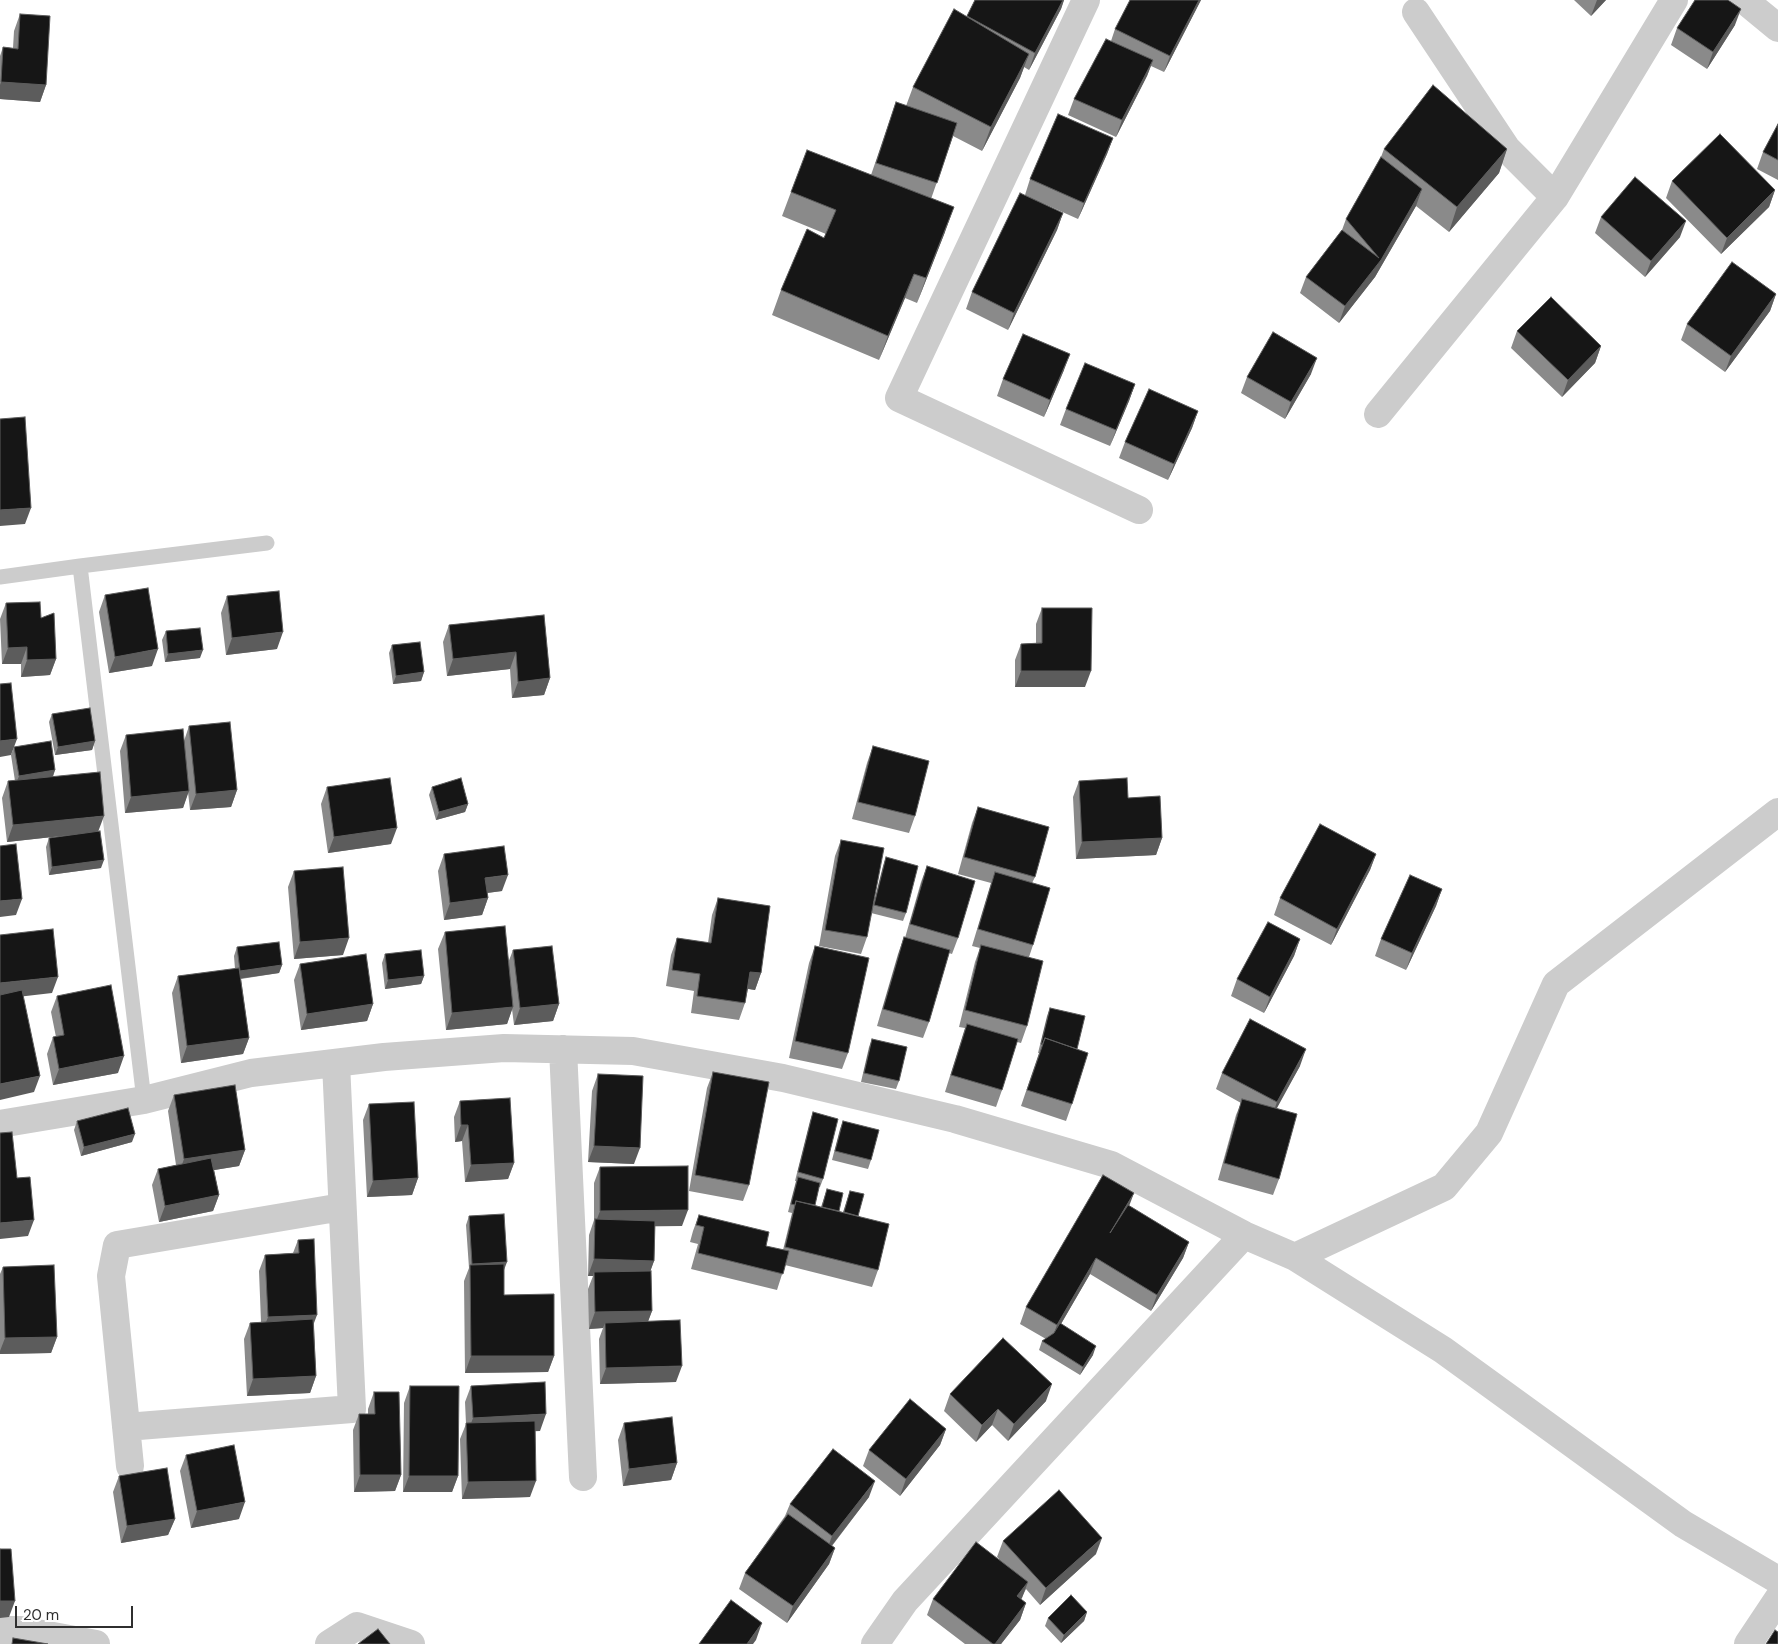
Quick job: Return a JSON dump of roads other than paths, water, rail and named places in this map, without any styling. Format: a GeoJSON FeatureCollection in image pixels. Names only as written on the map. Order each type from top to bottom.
{"type":"FeatureCollection","features":[{"type":"Feature","properties":{"kind":"street"},"geometry":{"type":"LineString","coordinates":[[1086,0],[899,398],[1138,510]]}},
{"type":"Feature","properties":{"kind":"street"},"geometry":{"type":"LineString","coordinates":[[1378,414],[1555,197],[1674,0]]}},
{"type":"Feature","properties":{"kind":"street"},"geometry":{"type":"LineString","coordinates":[[1744,0],[1778,28]]}},
{"type":"Feature","properties":{"kind":"street"},"geometry":{"type":"LineString","coordinates":[[1416,12],[1507,149],[1555,197]]}},
{"type":"Feature","properties":{"kind":"street"},"geometry":{"type":"LineString","coordinates":[[1295,1257],[1444,1187],[1489,1133],[1556,984],[1778,812]]}},
{"type":"Feature","properties":{"kind":"street"},"geometry":{"type":"LineString","coordinates":[[0,1124],[144,1100],[251,1073],[384,1056],[504,1048],[642,1052],[783,1078],[955,1119],[1111,1165],[1244,1235],[1295,1257],[1443,1350],[1683,1524],[1778,1580]]}},
{"type":"Feature","properties":{"kind":"street"},"geometry":{"type":"LineString","coordinates":[[563,1049],[583,1477]]}},
{"type":"Feature","properties":{"kind":"street"},"geometry":{"type":"LineString","coordinates":[[126,1427],[352,1409],[336,1062]]}},
{"type":"Feature","properties":{"kind":"street"},"geometry":{"type":"LineString","coordinates":[[130,1466],[111,1276],[117,1245],[342,1207]]}},
{"type":"Feature","properties":{"kind":"street"},"geometry":{"type":"LineString","coordinates":[[875,1644],[905,1601],[1244,1235]]}},
{"type":"Feature","properties":{"kind":"street"},"geometry":{"type":"LineString","coordinates":[[1748,1644],[1778,1598]]}},
{"type":"Feature","properties":{"kind":"street"},"geometry":{"type":"LineString","coordinates":[[329,1644],[357,1626],[411,1644]]}},
{"type":"Feature","properties":{"kind":"street"},"geometry":{"type":"LineString","coordinates":[[0,1630],[21,1630],[96,1644]]}},
{"type":"Feature","properties":{"kind":"lane"},"geometry":{"type":"LineString","coordinates":[[0,577],[267,543]]}},
{"type":"Feature","properties":{"kind":"lane"},"geometry":{"type":"LineString","coordinates":[[80,566],[144,1100]]}}]}
